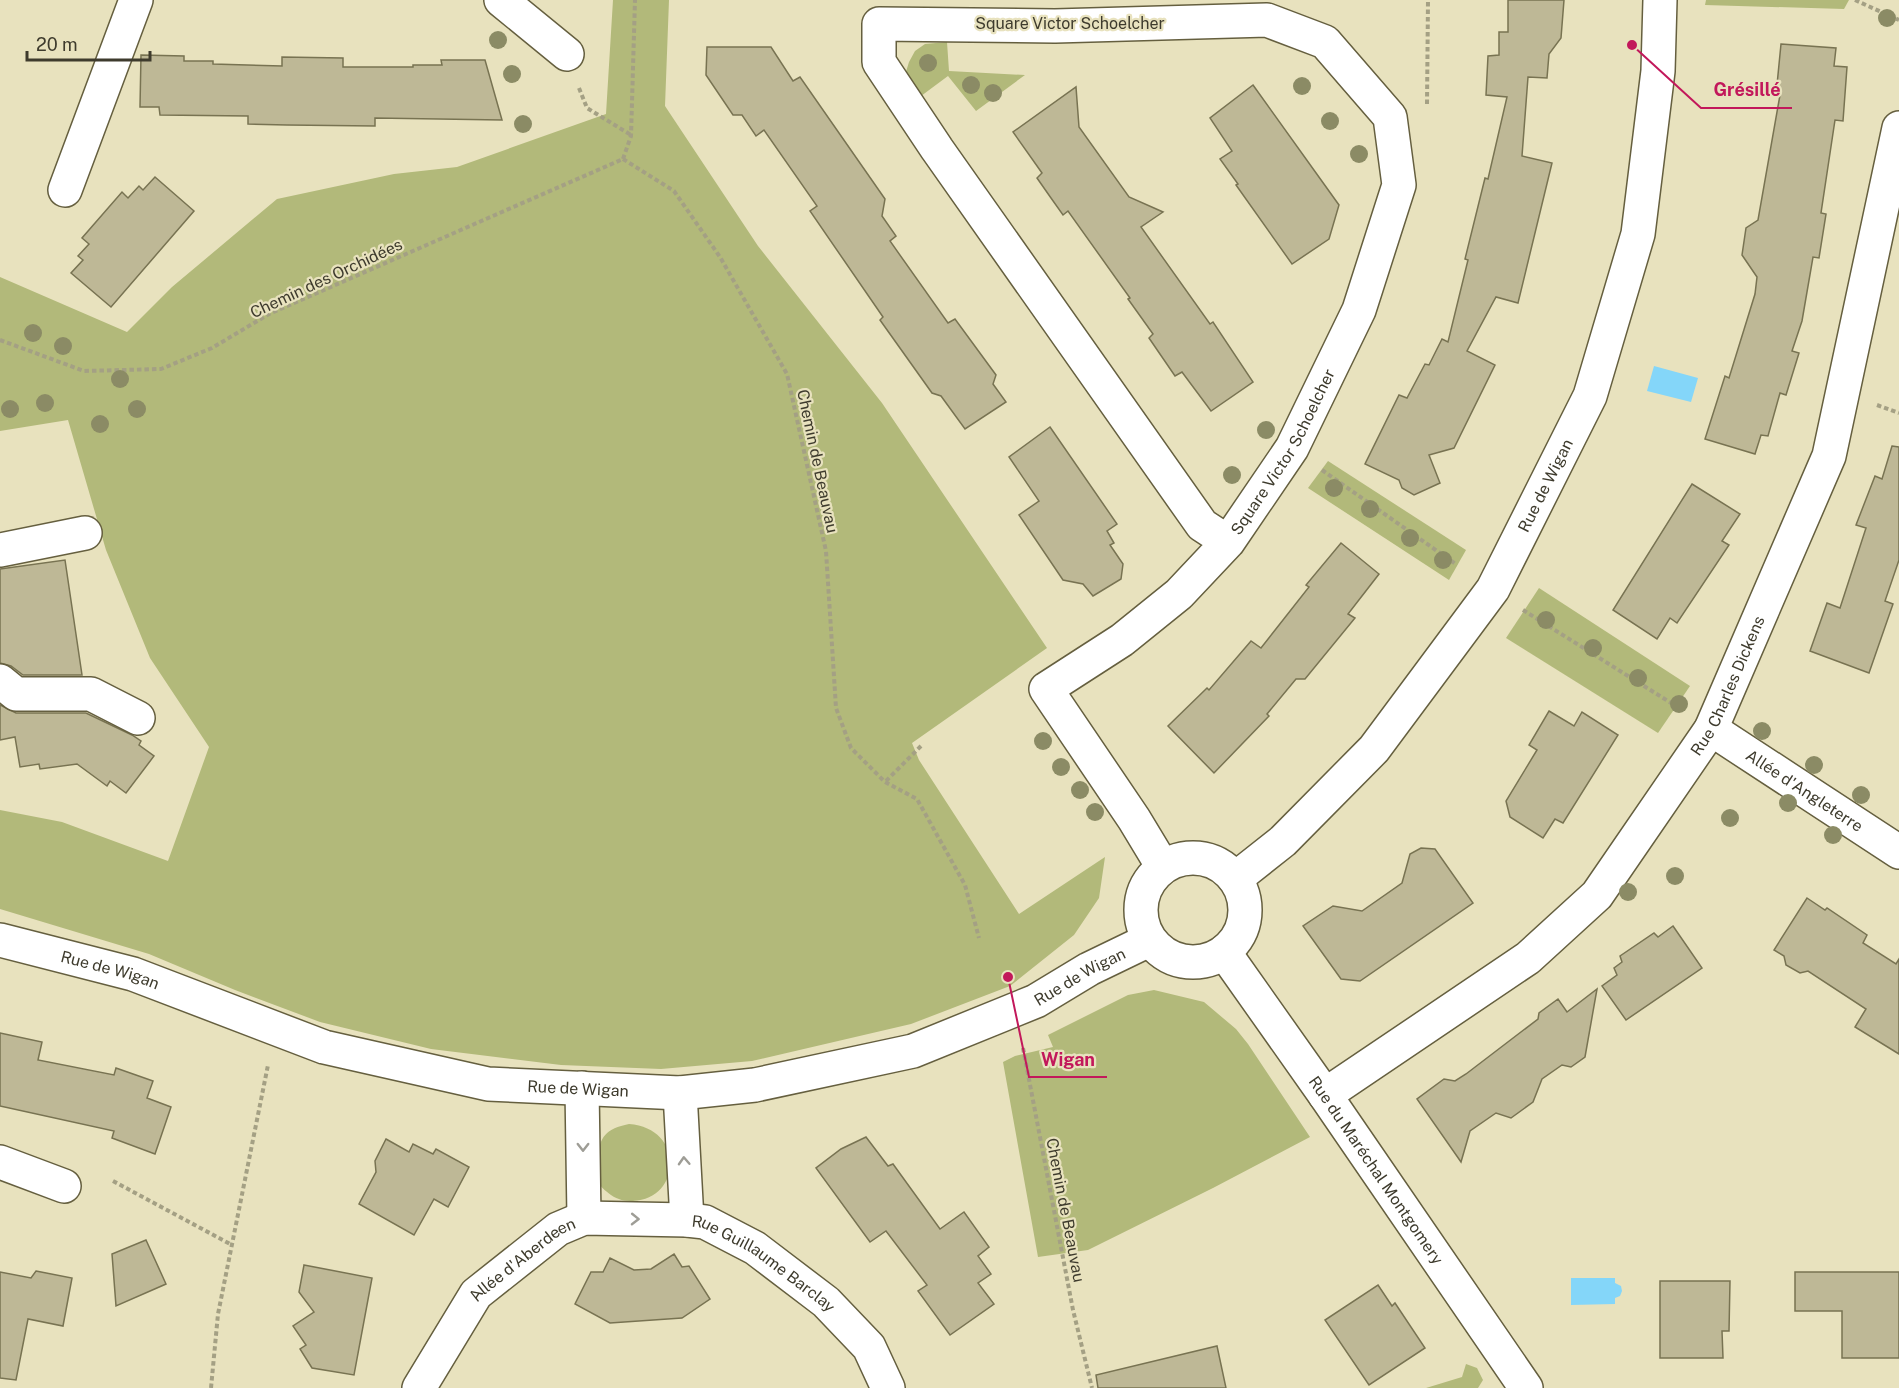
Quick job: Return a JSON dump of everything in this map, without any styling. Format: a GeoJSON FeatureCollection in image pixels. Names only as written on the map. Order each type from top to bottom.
{"type":"FeatureCollection","features":[{"type":"Feature","properties":{"kind":"street"},"geometry":{"type":"LineString","coordinates":[[65,190],[136,0]]}},
{"type":"Feature","properties":{"kind":"street"},"geometry":{"type":"LineString","coordinates":[[501,0],[567,54]]}},
{"type":"Feature","properties":{"kind":"street","name":"Rue de Wigan"},"geometry":{"type":"LineString","coordinates":[[1234,879],[1283,841],[1374,749],[1493,589],[1590,396],[1638,234],[1658,71],[1660,0]]}},
{"type":"Feature","properties":{"kind":"street","name":"Square Victor Schoelcher"},"geometry":{"type":"LineString","coordinates":[[1163,867],[1134,819],[1046,689],[1122,640],[1179,594],[1228,542],[1292,448],[1359,310],[1399,185],[1390,117],[1325,42],[1267,20],[1055,26],[879,24],[879,62],[937,149],[1202,525],[1228,542]]}},
{"type":"Feature","properties":{"kind":"street","name":"Rue Charles Dickens"},"geometry":{"type":"LineString","coordinates":[[1325,1095],[1528,958],[1598,896],[1711,729],[1829,456],[1899,128]]}},
{"type":"Feature","properties":{"kind":"street"},"geometry":{"type":"LineString","coordinates":[[0,550],[85,532]]}},
{"type":"Feature","properties":{"kind":"street"},"geometry":{"type":"LineString","coordinates":[[0,681],[16,694],[91,694],[138,718]]}},
{"type":"Feature","properties":{"kind":"street","name":"Allée d'Angleterre"},"geometry":{"type":"LineString","coordinates":[[1711,729],[1899,852]]}},
{"type":"Feature","properties":{"kind":"street"},"geometry":{"type":"LineString","coordinates":[[1185,858],[1206,859],[1222,867],[1234,879],[1243,896],[1246,912],[1239,936],[1224,952],[1205,960],[1180,962],[1162,952],[1149,940],[1142,923],[1140,901],[1148,882],[1163,867],[1185,858]]}},
{"type":"Feature","properties":{"kind":"street","name":"Rue de Wigan"},"geometry":{"type":"LineString","coordinates":[[0,940],[133,974],[324,1047],[489,1084],[680,1093],[755,1084],[913,1051],[1036,1001],[1089,969],[1149,940]]}},
{"type":"Feature","properties":{"kind":"street","name":"Rue du Maréchal Montgomery"},"geometry":{"type":"LineString","coordinates":[[1224,952],[1526,1388]]}},
{"type":"Feature","properties":{"kind":"street","name":"Allée d'Aberdeen"},"geometry":{"type":"LineString","coordinates":[[419,1388],[476,1294],[558,1229],[584,1218],[582,1088]]}},
{"type":"Feature","properties":{"kind":"street","name":"Rue Guillaume Barclay"},"geometry":{"type":"LineString","coordinates":[[680,1093],[687,1220],[705,1222],[755,1248],[826,1302],[869,1347],[888,1388]]}},
{"type":"Feature","properties":{"kind":"street"},"geometry":{"type":"LineString","coordinates":[[0,1162],[63,1186]]}},
{"type":"Feature","properties":{"kind":"street"},"geometry":{"type":"LineString","coordinates":[[584,1218],[687,1220]]}},
{"type":"Feature","properties":{"kind":"path"},"geometry":{"type":"LineString","coordinates":[[623,159],[632,136],[636,0]]}},
{"type":"Feature","properties":{"kind":"path"},"geometry":{"type":"LineString","coordinates":[[1427,114],[1428,0]]}},
{"type":"Feature","properties":{"kind":"path"},"geometry":{"type":"LineString","coordinates":[[1855,0],[1899,20]]}},
{"type":"Feature","properties":{"kind":"path"},"geometry":{"type":"LineString","coordinates":[[567,54],[587,108],[632,136]]}},
{"type":"Feature","properties":{"kind":"path","name":"Chemin des Orchidées"},"geometry":{"type":"LineString","coordinates":[[0,340],[84,370],[161,369],[212,348],[270,314],[623,159]]}},
{"type":"Feature","properties":{"kind":"path","name":"Chemin de Beauvau"},"geometry":{"type":"LineString","coordinates":[[623,159],[674,191],[720,257],[787,374],[826,551],[836,708],[851,748],[885,782],[917,799],[965,885],[979,938]]}},
{"type":"Feature","properties":{"kind":"path"},"geometry":{"type":"LineString","coordinates":[[1874,404],[1899,413]]}},
{"type":"Feature","properties":{"kind":"path"},"geometry":{"type":"LineString","coordinates":[[1316,466],[1457,565]]}},
{"type":"Feature","properties":{"kind":"path"},"geometry":{"type":"LineString","coordinates":[[1522,610],[1682,710]]}},
{"type":"Feature","properties":{"kind":"path"},"geometry":{"type":"LineString","coordinates":[[885,782],[921,746]]}},
{"type":"Feature","properties":{"kind":"path","name":"Chemin de Beauvau"},"geometry":{"type":"LineString","coordinates":[[1021,1043],[1073,1310],[1092,1388]]}},
{"type":"Feature","properties":{"kind":"path"},"geometry":{"type":"LineString","coordinates":[[211,1388],[218,1314],[269,1061]]}},
{"type":"Feature","properties":{"kind":"path"},"geometry":{"type":"LineString","coordinates":[[113,1182],[232,1245]]}},
{"type":"Feature","properties":{"kind":"green space"},"geometry":{"type":"Polygon","coordinates":[[[613,0],[669,0],[665,106],[758,246],[882,403],[1047,648],[912,743],[919,760],[1019,914],[1105,857],[1099,898],[1074,935],[1010,986],[911,1024],[752,1061],[661,1069],[561,1065],[431,1049],[320,1022],[149,954],[0,909],[0,810],[62,822],[168,861],[209,747],[150,658],[106,550],[68,420],[0,431],[0,277],[127,332],[172,287],[277,199],[394,174],[457,167],[606,114],[613,0]]]}},
{"type":"Feature","properties":{"kind":"green space"},"geometry":{"type":"Polygon","coordinates":[[[1706,0],[1849,0],[1844,9],[1705,5],[1706,0]]]}},
{"type":"Feature","properties":{"kind":"green space"},"geometry":{"type":"Polygon","coordinates":[[[947,42],[949,71],[1025,75],[976,111],[948,76],[917,99],[905,75],[909,62],[915,51],[925,44],[947,42]]]}},
{"type":"Feature","properties":{"kind":"green space"},"geometry":{"type":"Polygon","coordinates":[[[1328,461],[1466,550],[1449,580],[1308,488],[1328,461]]]}},
{"type":"Feature","properties":{"kind":"green space"},"geometry":{"type":"Polygon","coordinates":[[[1539,588],[1690,686],[1658,733],[1506,638],[1539,588]]]}},
{"type":"Feature","properties":{"kind":"green space"},"geometry":{"type":"Polygon","coordinates":[[[1154,990],[1204,1002],[1236,1029],[1310,1137],[1088,1250],[1038,1257],[1003,1062],[1015,1056],[1053,1047],[1048,1035],[1128,995],[1154,990]]]}},
{"type":"Feature","properties":{"kind":"green space"},"geometry":{"type":"Polygon","coordinates":[[[629,1124],[647,1128],[660,1137],[668,1150],[670,1163],[668,1177],[661,1189],[649,1197],[633,1201],[622,1200],[611,1195],[602,1188],[597,1174],[602,1139],[609,1131],[629,1124]]]}},
{"type":"Feature","properties":{"kind":"green space"},"geometry":{"type":"Polygon","coordinates":[[[1466,1364],[1477,1368],[1483,1380],[1478,1388],[1426,1388],[1462,1377],[1466,1364]]]}},
{"type":"Feature","properties":{"kind":"water"},"geometry":{"type":"Polygon","coordinates":[[[1654,366],[1698,378],[1691,402],[1647,391],[1654,366]]]}},
{"type":"Feature","properties":{"kind":"water"},"geometry":{"type":"Polygon","coordinates":[[[1571,1278],[1615,1278],[1615,1283],[1621,1286],[1622,1291],[1620,1296],[1615,1298],[1615,1304],[1571,1305],[1571,1278]]]}},
{"type":"Feature","properties":{"kind":"building"},"geometry":{"type":"Polygon","coordinates":[[[1508,0],[1564,0],[1561,38],[1549,54],[1547,78],[1528,77],[1522,156],[1552,163],[1518,303],[1496,297],[1467,351],[1495,365],[1454,448],[1429,455],[1440,483],[1414,495],[1402,488],[1399,480],[1365,464],[1399,395],[1407,398],[1425,364],[1429,365],[1442,339],[1448,342],[1468,260],[1465,259],[1485,178],[1488,179],[1507,97],[1486,95],[1488,56],[1499,55],[1499,32],[1508,32],[1508,0]]]}},
{"type":"Feature","properties":{"kind":"building"},"geometry":{"type":"Polygon","coordinates":[[[1781,44],[1836,48],[1834,66],[1847,67],[1843,121],[1835,120],[1821,213],[1826,214],[1819,258],[1813,257],[1802,321],[1792,351],[1799,353],[1786,395],[1780,393],[1768,436],[1761,435],[1755,454],[1705,439],[1725,376],[1729,378],[1755,294],[1757,277],[1742,255],[1746,228],[1758,220],[1780,95],[1776,95],[1781,44]]]}},
{"type":"Feature","properties":{"kind":"building"},"geometry":{"type":"Polygon","coordinates":[[[707,47],[771,47],[793,81],[800,77],[885,199],[882,216],[896,236],[890,241],[948,323],[955,319],[996,375],[993,384],[1006,402],[965,429],[941,396],[932,393],[880,320],[883,317],[810,211],[817,206],[764,130],[756,136],[742,115],[733,115],[706,75],[707,47]]]}},
{"type":"Feature","properties":{"kind":"building"},"geometry":{"type":"Polygon","coordinates":[[[141,55],[184,56],[184,61],[213,61],[213,64],[282,66],[282,57],[343,58],[343,67],[413,67],[413,65],[442,65],[441,60],[485,60],[502,120],[375,118],[375,126],[287,125],[248,124],[248,116],[160,115],[159,107],[140,107],[141,55]]]}},
{"type":"Feature","properties":{"kind":"building"},"geometry":{"type":"Polygon","coordinates":[[[1253,85],[1339,205],[1329,239],[1292,264],[1220,159],[1232,151],[1210,118],[1253,85]]]}},
{"type":"Feature","properties":{"kind":"building"},"geometry":{"type":"Polygon","coordinates":[[[1076,87],[1079,127],[1129,197],[1163,212],[1141,227],[1210,324],[1213,322],[1253,382],[1211,411],[1182,372],[1175,376],[1149,338],[1153,334],[1128,299],[1130,298],[1068,211],[1063,215],[1051,198],[1037,178],[1042,173],[1013,132],[1076,87]]]}},
{"type":"Feature","properties":{"kind":"building"},"geometry":{"type":"Polygon","coordinates":[[[155,177],[194,211],[111,307],[71,273],[83,260],[78,256],[89,244],[82,238],[122,192],[128,198],[139,186],[143,190],[155,177]]]}},
{"type":"Feature","properties":{"kind":"building"},"geometry":{"type":"Polygon","coordinates":[[[1050,427],[1117,524],[1107,531],[1114,543],[1110,545],[1123,564],[1121,579],[1093,596],[1083,584],[1063,580],[1019,515],[1039,501],[1009,457],[1050,427]]]}},
{"type":"Feature","properties":{"kind":"building"},"geometry":{"type":"Polygon","coordinates":[[[1892,446],[1899,447],[1899,560],[1885,601],[1893,604],[1869,673],[1810,651],[1827,603],[1840,608],[1866,528],[1856,525],[1875,476],[1882,479],[1892,446]]]}},
{"type":"Feature","properties":{"kind":"building"},"geometry":{"type":"Polygon","coordinates":[[[1692,484],[1740,514],[1722,541],[1729,545],[1677,623],[1670,618],[1657,639],[1613,610],[1692,484]]]}},
{"type":"Feature","properties":{"kind":"building"},"geometry":{"type":"Polygon","coordinates":[[[1341,543],[1379,574],[1348,614],[1355,618],[1305,679],[1296,679],[1267,714],[1269,716],[1214,773],[1168,726],[1207,688],[1209,690],[1251,641],[1261,648],[1309,587],[1306,585],[1341,543]]]}},
{"type":"Feature","properties":{"kind":"building"},"geometry":{"type":"Polygon","coordinates":[[[65,560],[82,675],[23,675],[11,666],[0,663],[0,569],[65,560]]]}},
{"type":"Feature","properties":{"kind":"building"},"geometry":{"type":"Polygon","coordinates":[[[0,705],[16,713],[86,713],[132,735],[141,741],[139,745],[154,756],[126,793],[110,781],[107,786],[77,764],[40,769],[39,764],[20,767],[15,737],[0,740],[0,705]]]}},
{"type":"Feature","properties":{"kind":"building"},"geometry":{"type":"Polygon","coordinates":[[[1549,711],[1574,726],[1582,712],[1618,735],[1563,823],[1555,819],[1543,838],[1510,817],[1506,801],[1537,750],[1529,745],[1549,711]]]}},
{"type":"Feature","properties":{"kind":"building"},"geometry":{"type":"Polygon","coordinates":[[[1421,848],[1435,849],[1473,903],[1360,981],[1341,979],[1303,926],[1333,906],[1362,911],[1402,883],[1410,854],[1421,848]]]}},
{"type":"Feature","properties":{"kind":"building"},"geometry":{"type":"Polygon","coordinates":[[[1807,898],[1825,910],[1827,908],[1867,935],[1863,943],[1896,964],[1899,959],[1899,1054],[1855,1027],[1866,1009],[1808,971],[1800,973],[1786,965],[1784,956],[1774,950],[1807,898]]]}},
{"type":"Feature","properties":{"kind":"building"},"geometry":{"type":"Polygon","coordinates":[[[1673,926],[1702,968],[1626,1020],[1602,986],[1617,975],[1614,968],[1622,962],[1620,956],[1654,933],[1658,937],[1673,926]]]}},
{"type":"Feature","properties":{"kind":"building"},"geometry":{"type":"Polygon","coordinates":[[[1597,989],[1585,1057],[1571,1067],[1562,1065],[1542,1079],[1533,1102],[1511,1118],[1496,1113],[1470,1131],[1461,1162],[1417,1099],[1444,1079],[1455,1081],[1466,1074],[1538,1019],[1539,1013],[1558,999],[1567,1012],[1597,989]]]}},
{"type":"Feature","properties":{"kind":"building"},"geometry":{"type":"Polygon","coordinates":[[[0,1033],[42,1042],[38,1060],[114,1075],[116,1068],[153,1081],[147,1098],[171,1107],[155,1154],[112,1138],[114,1131],[0,1106],[0,1033]]]}},
{"type":"Feature","properties":{"kind":"building"},"geometry":{"type":"Polygon","coordinates":[[[866,1137],[888,1166],[893,1164],[940,1229],[964,1212],[989,1247],[978,1256],[991,1274],[978,1283],[994,1304],[950,1335],[918,1291],[927,1285],[886,1231],[870,1242],[816,1168],[841,1149],[866,1137]]]}},
{"type":"Feature","properties":{"kind":"building"},"geometry":{"type":"Polygon","coordinates":[[[386,1139],[409,1152],[413,1144],[433,1154],[436,1149],[469,1167],[448,1207],[434,1199],[414,1235],[359,1204],[376,1172],[375,1161],[386,1139]]]}},
{"type":"Feature","properties":{"kind":"building"},"geometry":{"type":"Polygon","coordinates":[[[146,1240],[166,1284],[116,1306],[112,1254],[146,1240]]]}},
{"type":"Feature","properties":{"kind":"building"},"geometry":{"type":"Polygon","coordinates":[[[674,1254],[682,1267],[689,1266],[710,1299],[682,1318],[610,1323],[575,1304],[591,1272],[603,1272],[610,1258],[634,1270],[651,1269],[674,1254]]]}},
{"type":"Feature","properties":{"kind":"building"},"geometry":{"type":"Polygon","coordinates":[[[304,1265],[372,1278],[354,1375],[312,1368],[300,1349],[306,1345],[293,1326],[314,1312],[299,1292],[304,1265]]]}},
{"type":"Feature","properties":{"kind":"building"},"geometry":{"type":"Polygon","coordinates":[[[36,1271],[72,1278],[63,1326],[28,1319],[16,1380],[0,1378],[0,1272],[31,1278],[36,1271]]]}},
{"type":"Feature","properties":{"kind":"building"},"geometry":{"type":"Polygon","coordinates":[[[1795,1272],[1899,1272],[1899,1358],[1842,1358],[1842,1311],[1795,1311],[1795,1272]]]}},
{"type":"Feature","properties":{"kind":"building"},"geometry":{"type":"Polygon","coordinates":[[[1660,1281],[1730,1281],[1729,1331],[1722,1331],[1723,1358],[1660,1358],[1660,1281]]]}},
{"type":"Feature","properties":{"kind":"building"},"geometry":{"type":"Polygon","coordinates":[[[1378,1285],[1392,1306],[1395,1303],[1425,1348],[1369,1385],[1325,1320],[1378,1285]]]}},
{"type":"Feature","properties":{"kind":"building"},"geometry":{"type":"Polygon","coordinates":[[[1217,1346],[1226,1388],[1098,1388],[1096,1375],[1217,1346]]]}},
{"type":"Feature","properties":{"kind":"place","name":"Grésillé"},"geometry":{"type":"Point","coordinates":[1632,45]}},
{"type":"Feature","properties":{"kind":"place","name":"Wigan"},"geometry":{"type":"Point","coordinates":[1008,977]}}]}
